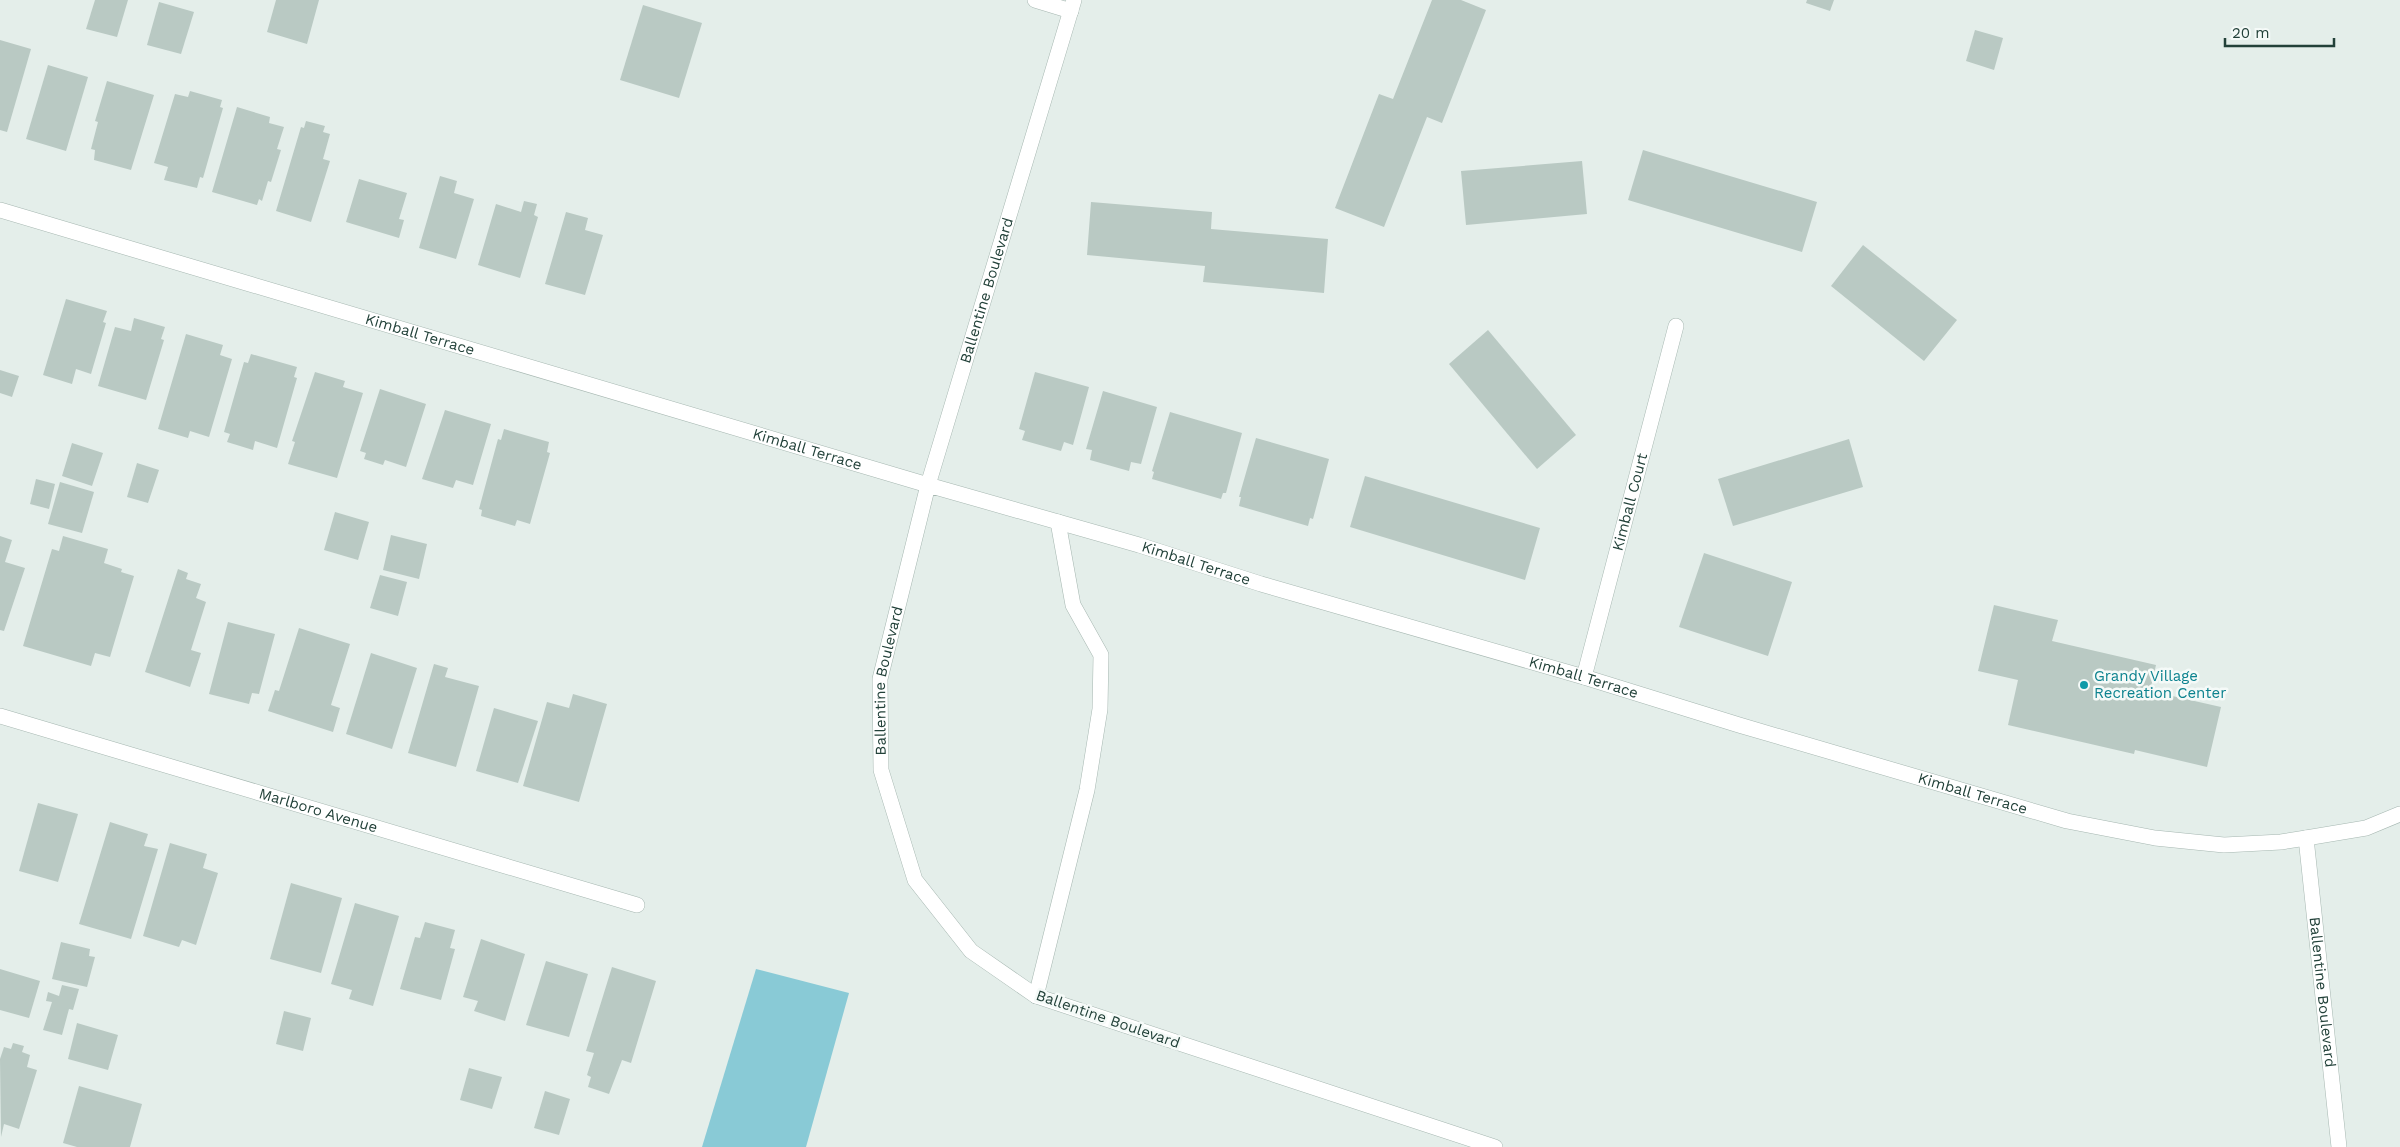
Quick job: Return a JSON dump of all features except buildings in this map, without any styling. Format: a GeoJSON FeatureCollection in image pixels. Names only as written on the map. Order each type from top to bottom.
{"type":"FeatureCollection","features":[{"type":"Feature","properties":{"kind":"street"},"geometry":{"type":"LineString","coordinates":[[1035,0],[1073,6]]}},
{"type":"Feature","properties":{"kind":"street","name":"Ballentine Boulevard"},"geometry":{"type":"LineString","coordinates":[[1073,6],[928,485],[880,678],[881,770],[915,880],[971,951],[1036,996],[1496,1147]]}},
{"type":"Feature","properties":{"kind":"street","name":"Kimball Terrace"},"geometry":{"type":"LineString","coordinates":[[0,210],[2067,821],[2155,838],[2224,844],[2281,842],[2366,828],[2400,814]]}},
{"type":"Feature","properties":{"kind":"street","name":"Kimball Court"},"geometry":{"type":"LineString","coordinates":[[1584,677],[1676,326]]}},
{"type":"Feature","properties":{"kind":"street"},"geometry":{"type":"LineString","coordinates":[[1036,996],[1088,790],[1100,709],[1101,655],[1073,605],[1058,522]]}},
{"type":"Feature","properties":{"kind":"street","name":"Marlboro Avenue"},"geometry":{"type":"LineString","coordinates":[[0,716],[637,905]]}},
{"type":"Feature","properties":{"kind":"street","name":"Ballentine Boulevard"},"geometry":{"type":"LineString","coordinates":[[2306,838],[2340,1147]]}},
{"type":"Feature","properties":{"kind":"water"},"geometry":{"type":"Polygon","coordinates":[[[756,969],[849,993],[806,1147],[702,1147],[756,969]]]}},
{"type":"Feature","properties":{"kind":"place","name":"Grandy Village Recreation Center"},"geometry":{"type":"Point","coordinates":[2084,685]}}]}
